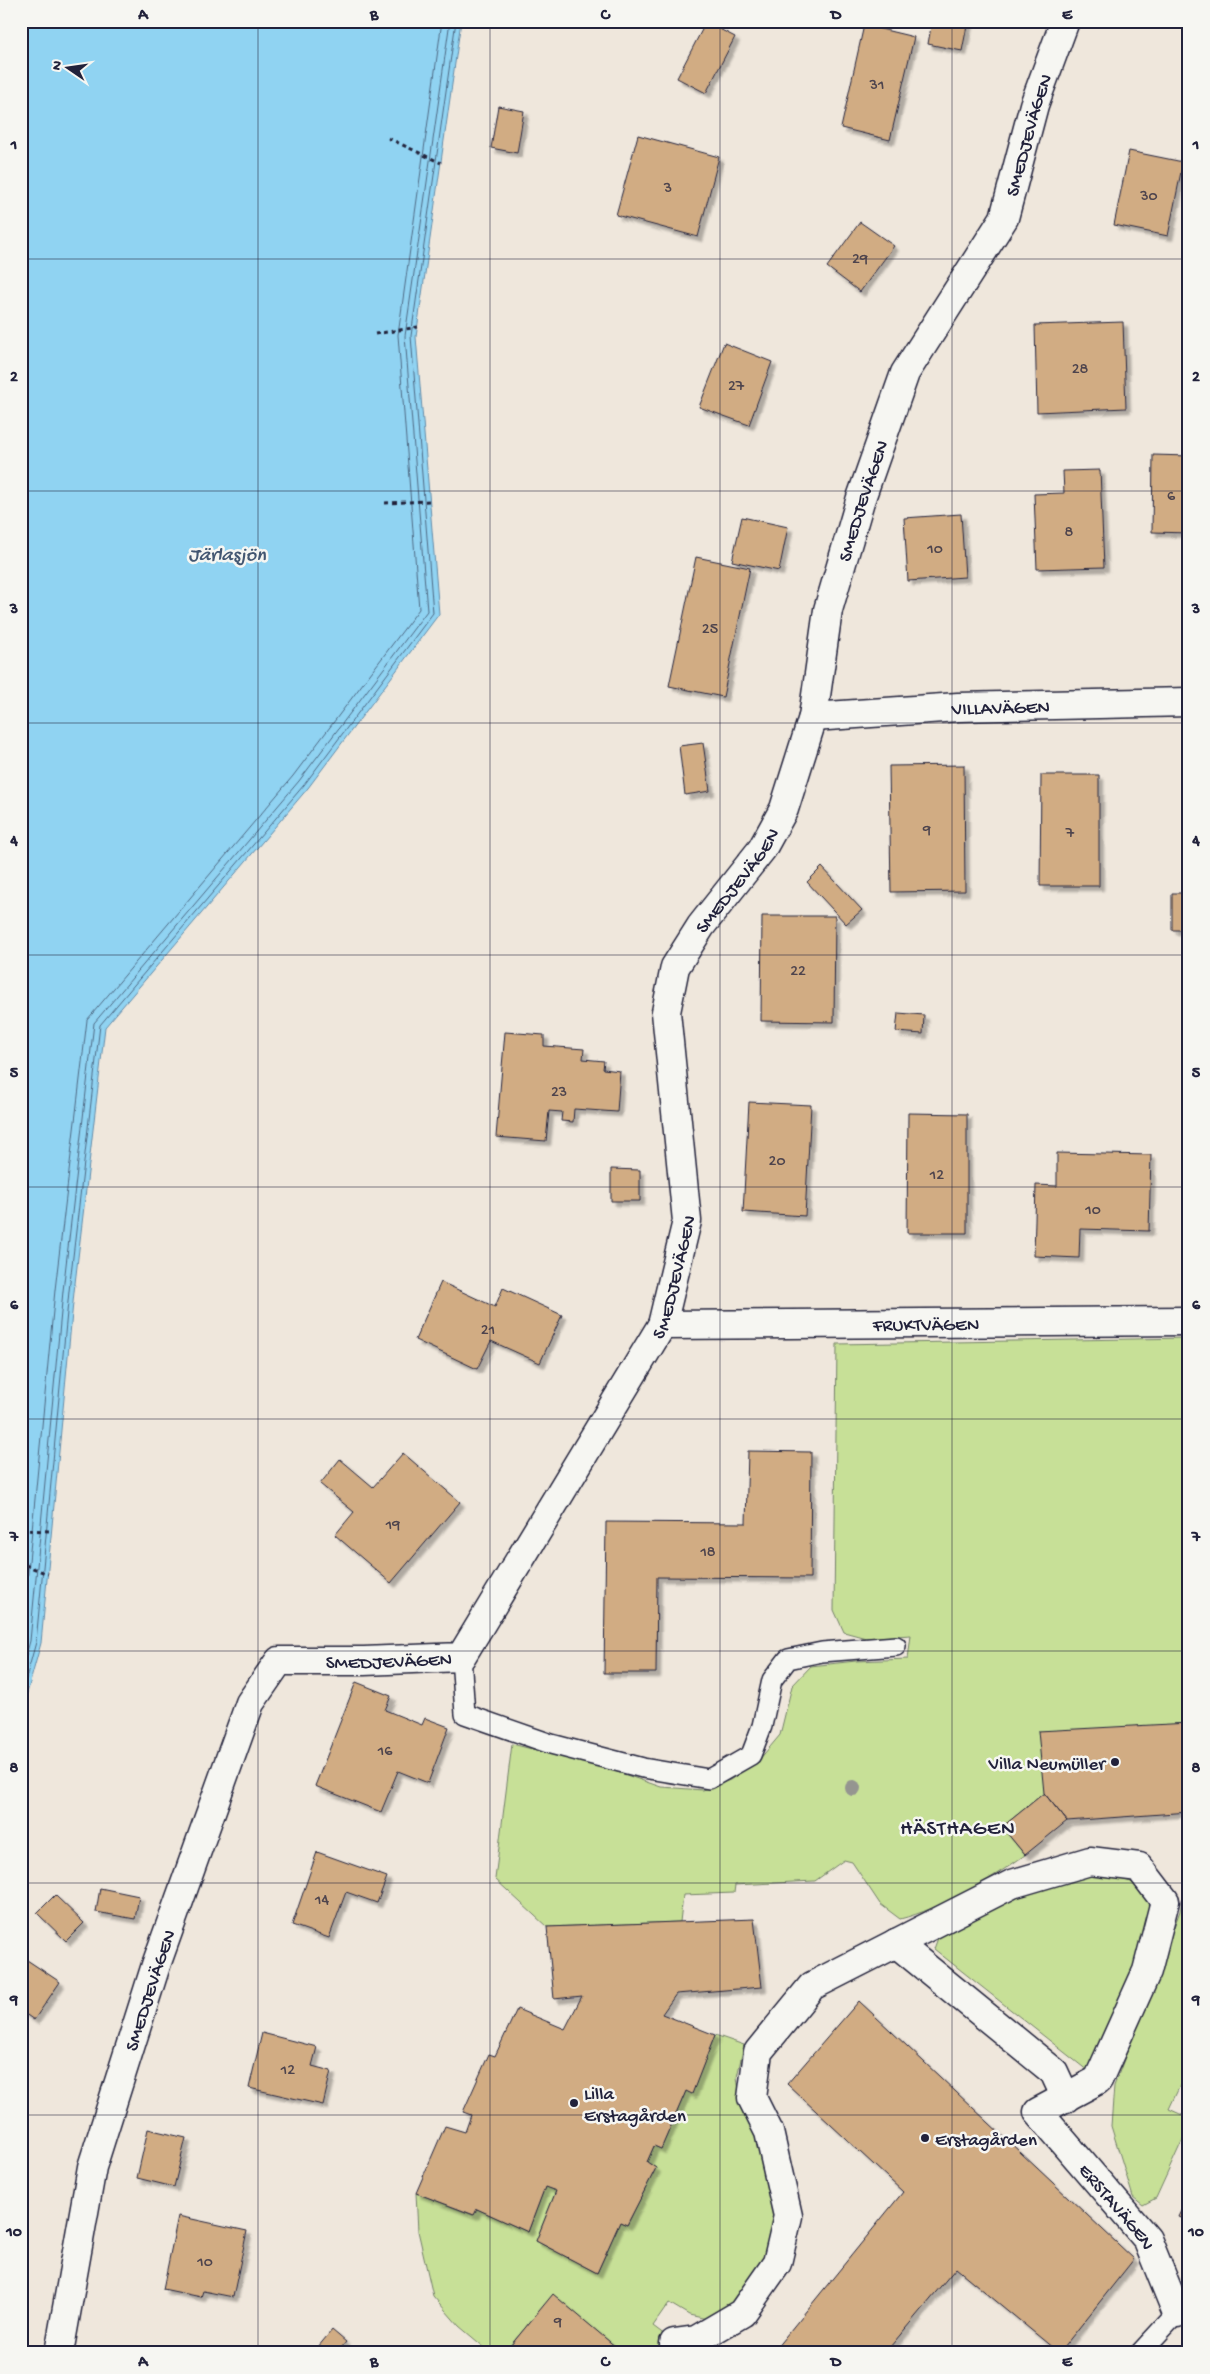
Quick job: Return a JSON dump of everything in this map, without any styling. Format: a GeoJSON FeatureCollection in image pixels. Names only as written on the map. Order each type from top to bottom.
{"type":"FeatureCollection","features":[{"type":"Feature","properties":{"kind":"street","name":"SMEDJEVÄGEN"},"geometry":{"type":"LineString","coordinates":[[59,2353],[92,2167],[156,1965],[250,1702],[279,1661],[364,1662],[461,1657],[662,1325],[687,1221],[666,1012],[676,967],[701,926],[762,849],[784,809],[813,717],[828,610],[860,501],[905,373],[1004,218],[1034,105],[1065,21]]}},
{"type":"Feature","properties":{"kind":"street","name":"VILLAVÄGEN"},"geometry":{"type":"LineString","coordinates":[[813,717],[958,707],[1189,702]]}},
{"type":"Feature","properties":{"kind":"street","name":"FRUKTVÄGEN"},"geometry":{"type":"LineString","coordinates":[[662,1325],[1189,1321]]}},
{"type":"Feature","properties":{"kind":"street"},"geometry":{"type":"LineString","coordinates":[[674,2342],[696,2340],[742,2313],[777,2263],[788,2216],[769,2132],[752,2098],[758,2052],[812,1986],[896,1943],[1012,1884],[1090,1861],[1140,1867],[1165,1901],[1147,1971],[1098,2080],[1066,2098],[1054,2072],[896,1943]]}},
{"type":"Feature","properties":{"kind":"street","name":"ERSTAVÄGEN"},"geometry":{"type":"LineString","coordinates":[[1066,2098],[1038,2112],[1147,2239],[1185,2312]]}},
{"type":"Feature","properties":{"kind":"lane"},"geometry":{"type":"LineString","coordinates":[[461,1657],[465,1714],[551,1744],[643,1768],[709,1779],[751,1755],[762,1726],[772,1680],[788,1659],[822,1652],[896,1646]]}},
{"type":"Feature","properties":{"kind":"lane"},"geometry":{"type":"LineString","coordinates":[[1140,2353],[1185,2312]]}},
{"type":"Feature","properties":{"kind":"path"},"geometry":{"type":"LineString","coordinates":[[388,138],[441,163]]}},
{"type":"Feature","properties":{"kind":"path"},"geometry":{"type":"LineString","coordinates":[[375,334],[418,328]]}},
{"type":"Feature","properties":{"kind":"path"},"geometry":{"type":"LineString","coordinates":[[385,503],[429,501]]}},
{"type":"Feature","properties":{"kind":"path"},"geometry":{"type":"LineString","coordinates":[[21,1530],[52,1532]]}},
{"type":"Feature","properties":{"kind":"path"},"geometry":{"type":"LineString","coordinates":[[25,1565],[48,1574]]}},
{"type":"Feature","properties":{"kind":"green space"},"geometry":{"type":"Polygon","coordinates":[[[1189,1338],[1189,1723],[1044,1793],[1002,1827],[1025,1855],[964,1893],[900,1919],[880,1904],[852,1862],[844,1860],[815,1881],[735,1885],[734,1893],[683,1895],[680,1922],[547,1927],[495,1879],[512,1744],[603,1767],[661,1787],[703,1790],[730,1780],[759,1760],[780,1735],[792,1686],[811,1666],[856,1661],[908,1659],[911,1635],[866,1638],[844,1632],[834,1610],[837,1344],[1189,1338]]]}},
{"type":"Feature","properties":{"kind":"green space"},"geometry":{"type":"Polygon","coordinates":[[[1189,1871],[1189,2066],[1169,2109],[1189,2118],[1189,2126],[1156,2198],[1143,2205],[1133,2197],[1111,2126],[1114,2086],[1180,1911],[1189,1871]]]}},
{"type":"Feature","properties":{"kind":"green space"},"geometry":{"type":"Polygon","coordinates":[[[1102,1873],[1131,1882],[1148,1895],[1150,1926],[1142,1953],[1088,2071],[934,1949],[939,1935],[1034,1887],[1075,1876],[1102,1873]]]}},
{"type":"Feature","properties":{"kind":"green space"},"geometry":{"type":"Polygon","coordinates":[[[715,2035],[744,2045],[737,2077],[740,2097],[761,2142],[775,2209],[771,2242],[762,2269],[738,2305],[707,2319],[689,2315],[669,2303],[653,2326],[665,2335],[654,2353],[623,2353],[553,2295],[504,2353],[491,2353],[459,2326],[433,2296],[418,2231],[416,2193],[473,2215],[477,2209],[528,2232],[545,2187],[556,2191],[536,2241],[597,2273],[620,2222],[627,2225],[656,2168],[647,2162],[654,2146],[661,2149],[686,2091],[692,2093],[715,2035]]]}},
{"type":"Feature","properties":{"kind":"water","name":"Järlasjön"},"geometry":{"type":"Polygon","coordinates":[[[21,21],[461,21],[416,337],[439,614],[308,788],[105,1027],[74,1292],[41,1643],[21,1715],[21,21]]]}},
{"type":"Feature","properties":{"kind":"building"},"geometry":{"type":"Polygon","coordinates":[[[932,21],[968,21],[962,51],[928,44],[932,21]]]}},
{"type":"Feature","properties":{"kind":"building"},"geometry":{"type":"Polygon","coordinates":[[[706,22],[735,37],[706,93],[677,78],[706,22]]]}},
{"type":"Feature","properties":{"kind":"building"},"geometry":{"type":"Polygon","coordinates":[[[864,25],[914,37],[890,140],[841,128],[864,25]]]}},
{"type":"Feature","properties":{"kind":"building"},"geometry":{"type":"Polygon","coordinates":[[[498,106],[524,111],[517,153],[491,148],[498,106]]]}},
{"type":"Feature","properties":{"kind":"building"},"geometry":{"type":"Polygon","coordinates":[[[638,135],[719,157],[698,237],[616,215],[638,135]]]}},
{"type":"Feature","properties":{"kind":"building"},"geometry":{"type":"Polygon","coordinates":[[[1129,151],[1183,162],[1168,236],[1114,225],[1129,151]]]}},
{"type":"Feature","properties":{"kind":"building"},"geometry":{"type":"Polygon","coordinates":[[[860,222],[894,246],[860,292],[827,267],[860,222]]]}},
{"type":"Feature","properties":{"kind":"building"},"geometry":{"type":"Polygon","coordinates":[[[1123,322],[1126,408],[1037,412],[1035,325],[1123,322]]]}},
{"type":"Feature","properties":{"kind":"building"},"geometry":{"type":"Polygon","coordinates":[[[724,343],[772,362],[749,425],[699,407],[724,343]]]}},
{"type":"Feature","properties":{"kind":"building"},"geometry":{"type":"Polygon","coordinates":[[[1153,455],[1189,456],[1189,533],[1152,532],[1153,455]]]}},
{"type":"Feature","properties":{"kind":"building"},"geometry":{"type":"Polygon","coordinates":[[[1100,470],[1104,567],[1037,569],[1034,494],[1064,493],[1063,471],[1100,470]]]}},
{"type":"Feature","properties":{"kind":"building"},"geometry":{"type":"Polygon","coordinates":[[[961,514],[965,577],[908,581],[904,518],[961,514]]]}},
{"type":"Feature","properties":{"kind":"building"},"geometry":{"type":"Polygon","coordinates":[[[742,517],[788,527],[779,571],[732,561],[742,517]]]}},
{"type":"Feature","properties":{"kind":"building"},"geometry":{"type":"Polygon","coordinates":[[[696,557],[750,568],[723,697],[669,686],[696,557]]]}},
{"type":"Feature","properties":{"kind":"building"},"geometry":{"type":"Polygon","coordinates":[[[703,743],[710,791],[685,795],[679,746],[703,743]]]}},
{"type":"Feature","properties":{"kind":"building"},"geometry":{"type":"Polygon","coordinates":[[[964,765],[965,891],[891,892],[889,766],[964,765]]]}},
{"type":"Feature","properties":{"kind":"building"},"geometry":{"type":"Polygon","coordinates":[[[1041,775],[1099,775],[1099,886],[1040,886],[1041,775]]]}},
{"type":"Feature","properties":{"kind":"building"},"geometry":{"type":"Polygon","coordinates":[[[1183,852],[1189,852],[1189,930],[1172,930],[1172,893],[1183,893],[1183,852]]]}},
{"type":"Feature","properties":{"kind":"building"},"geometry":{"type":"Polygon","coordinates":[[[822,867],[862,910],[846,924],[807,882],[822,867]]]}},
{"type":"Feature","properties":{"kind":"building"},"geometry":{"type":"Polygon","coordinates":[[[762,916],[835,916],[834,1022],[761,1021],[762,916]]]}},
{"type":"Feature","properties":{"kind":"building"},"geometry":{"type":"Polygon","coordinates":[[[898,1013],[924,1015],[923,1034],[896,1032],[898,1013]]]}},
{"type":"Feature","properties":{"kind":"building"},"geometry":{"type":"Polygon","coordinates":[[[505,1032],[544,1035],[544,1046],[584,1049],[583,1059],[604,1061],[603,1069],[620,1071],[617,1112],[574,1109],[573,1122],[561,1121],[562,1112],[549,1111],[546,1141],[496,1137],[505,1032]]]}},
{"type":"Feature","properties":{"kind":"building"},"geometry":{"type":"Polygon","coordinates":[[[749,1102],[811,1105],[805,1216],[743,1212],[749,1102]]]}},
{"type":"Feature","properties":{"kind":"building"},"geometry":{"type":"Polygon","coordinates":[[[908,1113],[967,1114],[967,1233],[907,1233],[908,1113]]]}},
{"type":"Feature","properties":{"kind":"building"},"geometry":{"type":"Polygon","coordinates":[[[1057,1153],[1151,1155],[1149,1231],[1080,1229],[1079,1258],[1034,1256],[1036,1185],[1057,1186],[1057,1153]]]}},
{"type":"Feature","properties":{"kind":"building"},"geometry":{"type":"Polygon","coordinates":[[[611,1169],[640,1170],[640,1201],[611,1201],[611,1169]]]}},
{"type":"Feature","properties":{"kind":"building"},"geometry":{"type":"Polygon","coordinates":[[[441,1282],[495,1307],[503,1288],[562,1315],[540,1363],[491,1341],[477,1369],[415,1340],[441,1282]]]}},
{"type":"Feature","properties":{"kind":"building"},"geometry":{"type":"Polygon","coordinates":[[[748,1451],[811,1452],[810,1578],[657,1577],[656,1673],[604,1673],[606,1522],[746,1523],[748,1451]]]}},
{"type":"Feature","properties":{"kind":"building"},"geometry":{"type":"Polygon","coordinates":[[[403,1453],[460,1502],[391,1583],[335,1535],[354,1512],[320,1484],[340,1459],[373,1487],[403,1453]]]}},
{"type":"Feature","properties":{"kind":"building"},"geometry":{"type":"Polygon","coordinates":[[[356,1682],[391,1696],[385,1710],[422,1725],[425,1718],[449,1727],[428,1783],[398,1771],[381,1812],[315,1786],[356,1682]]]}},
{"type":"Feature","properties":{"kind":"building","name":"Villa Neumüller"},"geometry":{"type":"Polygon","coordinates":[[[1189,1723],[1189,1812],[1067,1821],[1044,1793],[1038,1731],[1189,1723]]]}},
{"type":"Feature","properties":{"kind":"building"},"geometry":{"type":"Polygon","coordinates":[[[1044,1793],[1067,1821],[1025,1855],[1002,1827],[1044,1793]]]}},
{"type":"Feature","properties":{"kind":"building"},"geometry":{"type":"Polygon","coordinates":[[[317,1852],[387,1877],[377,1903],[346,1892],[329,1938],[292,1925],[317,1852]]]}},
{"type":"Feature","properties":{"kind":"building"},"geometry":{"type":"Polygon","coordinates":[[[100,1888],[139,1896],[135,1919],[96,1912],[100,1888]]]}},
{"type":"Feature","properties":{"kind":"building"},"geometry":{"type":"Polygon","coordinates":[[[55,1895],[84,1923],[66,1941],[37,1913],[55,1895]]]}},
{"type":"Feature","properties":{"kind":"building","name":"Lilla Erstagården"},"geometry":{"type":"Polygon","coordinates":[[[754,1919],[762,1987],[676,1994],[662,2014],[715,2035],[692,2094],[686,2091],[661,2149],[654,2146],[647,2162],[656,2168],[627,2225],[620,2222],[597,2273],[536,2241],[556,2191],[545,2187],[528,2232],[477,2209],[474,2215],[416,2193],[445,2126],[465,2132],[471,2115],[463,2112],[489,2054],[495,2056],[517,2009],[565,2029],[582,1996],[554,1999],[547,1927],[754,1919]]]}},
{"type":"Feature","properties":{"kind":"building"},"geometry":{"type":"Polygon","coordinates":[[[21,1956],[60,1982],[34,2020],[21,2011],[21,1956]]]}},
{"type":"Feature","properties":{"kind":"building","name":"Erstagården"},"geometry":{"type":"Polygon","coordinates":[[[859,2001],[1134,2259],[1059,2353],[956,2268],[885,2353],[772,2353],[903,2192],[787,2084],[859,2001]]]}},
{"type":"Feature","properties":{"kind":"building"},"geometry":{"type":"Polygon","coordinates":[[[262,2033],[317,2047],[312,2066],[331,2071],[323,2105],[249,2088],[262,2033]]]}},
{"type":"Feature","properties":{"kind":"building"},"geometry":{"type":"Polygon","coordinates":[[[148,2129],[186,2138],[174,2187],[137,2178],[148,2129]]]}},
{"type":"Feature","properties":{"kind":"building"},"geometry":{"type":"Polygon","coordinates":[[[1189,2196],[1189,2221],[1179,2217],[1189,2196]]]}},
{"type":"Feature","properties":{"kind":"building"},"geometry":{"type":"Polygon","coordinates":[[[178,2216],[247,2231],[233,2297],[203,2291],[201,2297],[163,2289],[178,2216]]]}},
{"type":"Feature","properties":{"kind":"building"},"geometry":{"type":"Polygon","coordinates":[[[553,2294],[623,2353],[520,2353],[511,2345],[553,2294]]]}},
{"type":"Feature","properties":{"kind":"building"},"geometry":{"type":"Polygon","coordinates":[[[332,2330],[346,2342],[337,2353],[313,2353],[332,2330]]]}},
{"type":"Feature","properties":{"kind":"building"},"geometry":{"type":"Polygon","coordinates":[[[208,2349],[222,2353],[207,2353],[208,2349]]]}},
{"type":"Feature","properties":{"kind":"place","name":"Villa Neumüller"},"geometry":{"type":"Point","coordinates":[1115,1762]}},
{"type":"Feature","properties":{"kind":"place","name":"Lilla Erstagården"},"geometry":{"type":"Point","coordinates":[574,2103]}},
{"type":"Feature","properties":{"kind":"place","name":"Erstagården"},"geometry":{"type":"Point","coordinates":[925,2138]}},
{"type":"Feature","properties":{"kind":"district","name":"HÄSTHAGEN"},"geometry":{"type":"Point","coordinates":[958,1827]}}]}
